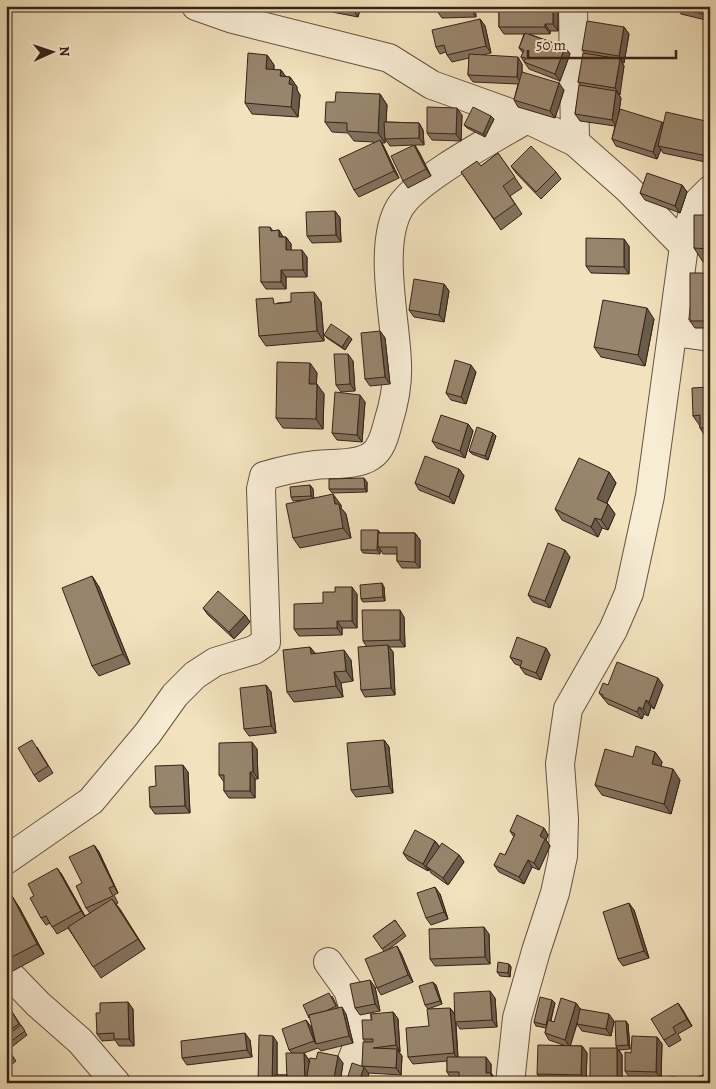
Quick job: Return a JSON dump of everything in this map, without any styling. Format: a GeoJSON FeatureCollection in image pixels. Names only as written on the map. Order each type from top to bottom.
{"type":"FeatureCollection","features":[{"type":"Feature","properties":{"kind":"street"},"geometry":{"type":"LineString","coordinates":[[196,6],[233,18],[389,58],[432,85],[527,119],[575,142],[627,188],[684,246]]}},
{"type":"Feature","properties":{"kind":"street"},"geometry":{"type":"LineString","coordinates":[[573,6],[575,142]]}},
{"type":"Feature","properties":{"kind":"street"},"geometry":{"type":"LineString","coordinates":[[6,860],[91,801],[148,733],[176,695],[195,675],[215,662],[254,650],[266,642],[261,489],[264,476],[289,469],[353,462],[372,456],[384,440],[396,388],[397,364],[389,268],[391,230],[400,207],[417,189],[455,162],[527,119]]}},
{"type":"Feature","properties":{"kind":"street"},"geometry":{"type":"LineString","coordinates":[[510,1083],[518,1018],[536,951],[556,893],[563,856],[564,819],[560,764],[568,709],[613,630],[629,594],[650,496],[674,332],[684,246],[695,205],[710,190]]}},
{"type":"Feature","properties":{"kind":"street"},"geometry":{"type":"LineString","coordinates":[[674,332],[710,337]]}},
{"type":"Feature","properties":{"kind":"street"},"geometry":{"type":"LineString","coordinates":[[328,962],[348,990],[356,1016],[359,1042],[343,1083]]}},
{"type":"Feature","properties":{"kind":"street"},"geometry":{"type":"LineString","coordinates":[[6,971],[38,1004],[80,1041],[116,1083]]}},
{"type":"Feature","properties":{"kind":"building"},"geometry":{"type":"Polygon","coordinates":[[[335,6],[354,6],[353,10],[335,6]]]}},
{"type":"Feature","properties":{"kind":"building"},"geometry":{"type":"Polygon","coordinates":[[[437,6],[471,6],[471,10],[437,11],[437,6]]]}},
{"type":"Feature","properties":{"kind":"building"},"geometry":{"type":"Polygon","coordinates":[[[494,6],[553,6],[553,24],[545,24],[545,27],[499,27],[499,7],[494,6]]]}},
{"type":"Feature","properties":{"kind":"building"},"geometry":{"type":"Polygon","coordinates":[[[710,6],[710,16],[676,7],[710,6]]]}},
{"type":"Feature","properties":{"kind":"building"},"geometry":{"type":"Polygon","coordinates":[[[480,19],[486,46],[447,55],[444,45],[436,47],[432,30],[480,19]]]}},
{"type":"Feature","properties":{"kind":"building"},"geometry":{"type":"Polygon","coordinates":[[[587,21],[624,27],[619,56],[582,50],[587,21]]]}},
{"type":"Feature","properties":{"kind":"building"},"geometry":{"type":"Polygon","coordinates":[[[525,33],[565,47],[555,74],[524,62],[526,58],[521,57],[524,50],[519,48],[525,33]]]}},
{"type":"Feature","properties":{"kind":"building"},"geometry":{"type":"Polygon","coordinates":[[[248,53],[267,55],[266,69],[281,70],[280,76],[290,77],[289,84],[293,85],[291,107],[245,103],[248,53]]]}},
{"type":"Feature","properties":{"kind":"building"},"geometry":{"type":"Polygon","coordinates":[[[583,53],[620,59],[615,88],[578,82],[583,53]]]}},
{"type":"Feature","properties":{"kind":"building"},"geometry":{"type":"Polygon","coordinates":[[[469,54],[518,57],[517,77],[468,75],[469,54]]]}},
{"type":"Feature","properties":{"kind":"building"},"geometry":{"type":"Polygon","coordinates":[[[522,72],[559,83],[550,111],[514,100],[522,72]]]}},
{"type":"Feature","properties":{"kind":"building"},"geometry":{"type":"Polygon","coordinates":[[[579,85],[616,91],[612,120],[575,114],[579,85]]]}},
{"type":"Feature","properties":{"kind":"building"},"geometry":{"type":"Polygon","coordinates":[[[336,92],[380,94],[378,133],[347,131],[347,123],[325,122],[326,102],[335,102],[336,92]]]}},
{"type":"Feature","properties":{"kind":"building"},"geometry":{"type":"Polygon","coordinates":[[[427,107],[457,108],[456,134],[427,133],[427,107]]]}},
{"type":"Feature","properties":{"kind":"building"},"geometry":{"type":"Polygon","coordinates":[[[473,107],[491,116],[483,134],[464,125],[473,107]]]}},
{"type":"Feature","properties":{"kind":"building"},"geometry":{"type":"Polygon","coordinates":[[[620,109],[662,122],[653,152],[612,139],[620,109]]]}},
{"type":"Feature","properties":{"kind":"building"},"geometry":{"type":"Polygon","coordinates":[[[666,112],[710,122],[710,149],[708,156],[658,146],[666,112]]]}},
{"type":"Feature","properties":{"kind":"building"},"geometry":{"type":"Polygon","coordinates":[[[384,122],[419,123],[419,138],[385,139],[384,122]]]}},
{"type":"Feature","properties":{"kind":"building"},"geometry":{"type":"Polygon","coordinates":[[[380,140],[394,171],[354,190],[339,159],[380,140]]]}},
{"type":"Feature","properties":{"kind":"building"},"geometry":{"type":"Polygon","coordinates":[[[414,145],[426,169],[403,181],[391,156],[414,145]]]}},
{"type":"Feature","properties":{"kind":"building"},"geometry":{"type":"Polygon","coordinates":[[[531,146],[556,172],[536,192],[511,166],[531,146]]]}},
{"type":"Feature","properties":{"kind":"building"},"geometry":{"type":"Polygon","coordinates":[[[498,153],[515,177],[503,186],[515,204],[494,219],[461,172],[477,161],[481,166],[498,153]]]}},
{"type":"Feature","properties":{"kind":"building"},"geometry":{"type":"Polygon","coordinates":[[[647,173],[682,185],[675,206],[640,193],[647,173]]]}},
{"type":"Feature","properties":{"kind":"building"},"geometry":{"type":"Polygon","coordinates":[[[335,211],[336,235],[307,236],[306,212],[335,211]]]}},
{"type":"Feature","properties":{"kind":"building"},"geometry":{"type":"Polygon","coordinates":[[[694,215],[710,215],[710,249],[694,248],[694,215]]]}},
{"type":"Feature","properties":{"kind":"building"},"geometry":{"type":"Polygon","coordinates":[[[259,227],[270,227],[271,231],[279,230],[279,237],[286,237],[286,250],[302,250],[303,270],[281,270],[281,282],[261,282],[259,227]]]}},
{"type":"Feature","properties":{"kind":"building"},"geometry":{"type":"Polygon","coordinates":[[[586,238],[624,239],[624,267],[586,266],[586,238]]]}},
{"type":"Feature","properties":{"kind":"building"},"geometry":{"type":"Polygon","coordinates":[[[690,273],[710,273],[710,321],[690,321],[690,273]]]}},
{"type":"Feature","properties":{"kind":"building"},"geometry":{"type":"Polygon","coordinates":[[[414,279],[444,284],[439,315],[409,310],[414,279]]]}},
{"type":"Feature","properties":{"kind":"building"},"geometry":{"type":"Polygon","coordinates":[[[314,292],[317,331],[259,336],[256,299],[273,298],[274,304],[291,302],[291,293],[314,292]]]}},
{"type":"Feature","properties":{"kind":"building"},"geometry":{"type":"Polygon","coordinates":[[[603,300],[647,308],[638,355],[594,347],[603,300]]]}},
{"type":"Feature","properties":{"kind":"building"},"geometry":{"type":"Polygon","coordinates":[[[331,324],[349,336],[342,347],[324,335],[331,324]]]}},
{"type":"Feature","properties":{"kind":"building"},"geometry":{"type":"Polygon","coordinates":[[[380,331],[385,377],[365,379],[361,333],[380,331]]]}},
{"type":"Feature","properties":{"kind":"building"},"geometry":{"type":"Polygon","coordinates":[[[334,354],[348,354],[350,384],[336,385],[334,354]]]}},
{"type":"Feature","properties":{"kind":"building"},"geometry":{"type":"Polygon","coordinates":[[[455,360],[471,365],[461,397],[446,393],[455,360]]]}},
{"type":"Feature","properties":{"kind":"building"},"geometry":{"type":"Polygon","coordinates":[[[277,362],[310,363],[309,384],[317,384],[316,419],[276,418],[277,362]]]}},
{"type":"Feature","properties":{"kind":"building"},"geometry":{"type":"Polygon","coordinates":[[[708,367],[710,367],[710,428],[700,428],[700,415],[693,416],[692,388],[709,387],[708,367]]]}},
{"type":"Feature","properties":{"kind":"building"},"geometry":{"type":"Polygon","coordinates":[[[335,392],[360,395],[357,435],[332,433],[335,392]]]}},
{"type":"Feature","properties":{"kind":"building"},"geometry":{"type":"Polygon","coordinates":[[[441,415],[468,424],[460,451],[432,441],[441,415]]]}},
{"type":"Feature","properties":{"kind":"building"},"geometry":{"type":"Polygon","coordinates":[[[477,427],[493,433],[485,456],[469,451],[477,427]]]}},
{"type":"Feature","properties":{"kind":"building"},"geometry":{"type":"Polygon","coordinates":[[[425,456],[459,469],[449,497],[415,483],[425,456]]]}},
{"type":"Feature","properties":{"kind":"building"},"geometry":{"type":"Polygon","coordinates":[[[579,458],[609,472],[597,499],[608,504],[601,520],[595,518],[591,527],[555,509],[579,458]]]}},
{"type":"Feature","properties":{"kind":"building"},"geometry":{"type":"Polygon","coordinates":[[[364,478],[365,489],[329,489],[329,479],[364,478]]]}},
{"type":"Feature","properties":{"kind":"building"},"geometry":{"type":"Polygon","coordinates":[[[310,485],[311,496],[291,497],[290,487],[310,485]]]}},
{"type":"Feature","properties":{"kind":"building"},"geometry":{"type":"Polygon","coordinates":[[[333,494],[335,504],[339,504],[343,528],[293,538],[286,504],[333,494]]]}},
{"type":"Feature","properties":{"kind":"building"},"geometry":{"type":"Polygon","coordinates":[[[361,530],[378,530],[377,550],[361,550],[361,530]]]}},
{"type":"Feature","properties":{"kind":"building"},"geometry":{"type":"Polygon","coordinates":[[[378,533],[415,533],[415,562],[397,561],[397,547],[378,547],[378,533]]]}},
{"type":"Feature","properties":{"kind":"building"},"geometry":{"type":"Polygon","coordinates":[[[548,543],[565,550],[545,601],[528,595],[548,543]]]}},
{"type":"Feature","properties":{"kind":"building"},"geometry":{"type":"Polygon","coordinates":[[[92,576],[123,654],[92,666],[62,588],[92,576]]]}},
{"type":"Feature","properties":{"kind":"building"},"geometry":{"type":"Polygon","coordinates":[[[382,583],[383,597],[361,599],[360,585],[382,583]]]}},
{"type":"Feature","properties":{"kind":"building"},"geometry":{"type":"Polygon","coordinates":[[[335,587],[352,587],[352,621],[337,621],[337,628],[294,629],[294,604],[323,603],[323,592],[335,592],[335,587]]]}},
{"type":"Feature","properties":{"kind":"building"},"geometry":{"type":"Polygon","coordinates":[[[218,591],[245,615],[229,632],[203,608],[218,591]]]}},
{"type":"Feature","properties":{"kind":"building"},"geometry":{"type":"Polygon","coordinates":[[[362,610],[400,610],[400,640],[363,641],[362,610]]]}},
{"type":"Feature","properties":{"kind":"building"},"geometry":{"type":"Polygon","coordinates":[[[517,637],[546,648],[536,673],[520,667],[522,661],[510,657],[517,637]]]}},
{"type":"Feature","properties":{"kind":"building"},"geometry":{"type":"Polygon","coordinates":[[[388,645],[391,688],[361,690],[358,647],[388,645]]]}},
{"type":"Feature","properties":{"kind":"building"},"geometry":{"type":"Polygon","coordinates":[[[310,647],[311,654],[344,650],[346,671],[334,672],[336,686],[287,692],[283,650],[310,647]]]}},
{"type":"Feature","properties":{"kind":"building"},"geometry":{"type":"Polygon","coordinates":[[[617,662],[658,678],[649,702],[646,700],[643,709],[639,707],[637,712],[603,697],[599,693],[603,683],[608,685],[617,662]]]}},
{"type":"Feature","properties":{"kind":"building"},"geometry":{"type":"Polygon","coordinates":[[[266,685],[271,726],[244,729],[240,688],[266,685]]]}},
{"type":"Feature","properties":{"kind":"building"},"geometry":{"type":"Polygon","coordinates":[[[32,740],[48,766],[34,775],[18,748],[32,740]]]}},
{"type":"Feature","properties":{"kind":"building"},"geometry":{"type":"Polygon","coordinates":[[[384,740],[389,786],[351,790],[347,743],[384,740]]]}},
{"type":"Feature","properties":{"kind":"building"},"geometry":{"type":"Polygon","coordinates":[[[252,742],[253,772],[250,772],[250,791],[224,791],[224,775],[219,775],[219,743],[252,742]]]}},
{"type":"Feature","properties":{"kind":"building"},"geometry":{"type":"Polygon","coordinates":[[[636,746],[655,752],[652,764],[673,769],[664,804],[595,785],[605,749],[633,757],[636,746]]]}},
{"type":"Feature","properties":{"kind":"building"},"geometry":{"type":"Polygon","coordinates":[[[183,765],[185,806],[150,807],[149,787],[156,786],[155,766],[183,765]]]}},
{"type":"Feature","properties":{"kind":"building"},"geometry":{"type":"Polygon","coordinates":[[[517,815],[544,828],[540,836],[545,839],[534,863],[528,860],[519,877],[494,865],[500,853],[505,855],[515,834],[510,831],[517,815]]]}},
{"type":"Feature","properties":{"kind":"building"},"geometry":{"type":"Polygon","coordinates":[[[415,830],[435,841],[423,864],[403,853],[415,830]]]}},
{"type":"Feature","properties":{"kind":"building"},"geometry":{"type":"Polygon","coordinates":[[[442,843],[459,855],[443,878],[426,866],[442,843]]]}},
{"type":"Feature","properties":{"kind":"building"},"geometry":{"type":"Polygon","coordinates":[[[94,845],[114,886],[109,888],[113,896],[86,908],[76,886],[82,883],[69,857],[94,845]]]}},
{"type":"Feature","properties":{"kind":"building"},"geometry":{"type":"Polygon","coordinates":[[[710,866],[710,875],[706,873],[710,866]]]}},
{"type":"Feature","properties":{"kind":"building"},"geometry":{"type":"Polygon","coordinates":[[[57,868],[81,911],[52,927],[46,916],[41,918],[30,898],[34,896],[28,884],[57,868]]]}},
{"type":"Feature","properties":{"kind":"building"},"geometry":{"type":"Polygon","coordinates":[[[435,887],[444,912],[426,918],[417,893],[435,887]]]}},
{"type":"Feature","properties":{"kind":"building"},"geometry":{"type":"Polygon","coordinates":[[[12,896],[37,944],[6,960],[6,899],[12,896]]]}},
{"type":"Feature","properties":{"kind":"building"},"geometry":{"type":"Polygon","coordinates":[[[112,899],[138,939],[93,967],[68,927],[112,899]]]}},
{"type":"Feature","properties":{"kind":"building"},"geometry":{"type":"Polygon","coordinates":[[[629,903],[644,951],[618,959],[603,912],[629,903]]]}},
{"type":"Feature","properties":{"kind":"building"},"geometry":{"type":"Polygon","coordinates":[[[395,920],[404,933],[382,949],[373,936],[395,920]]]}},
{"type":"Feature","properties":{"kind":"building"},"geometry":{"type":"Polygon","coordinates":[[[484,927],[485,957],[430,959],[429,929],[484,927]]]}},
{"type":"Feature","properties":{"kind":"building"},"geometry":{"type":"Polygon","coordinates":[[[397,946],[408,975],[377,988],[365,959],[397,946]]]}},
{"type":"Feature","properties":{"kind":"building"},"geometry":{"type":"Polygon","coordinates":[[[498,962],[509,964],[508,973],[497,972],[498,962]]]}},
{"type":"Feature","properties":{"kind":"building"},"geometry":{"type":"Polygon","coordinates":[[[370,980],[375,1004],[355,1008],[350,984],[370,980]]]}},
{"type":"Feature","properties":{"kind":"building"},"geometry":{"type":"Polygon","coordinates":[[[433,982],[440,1001],[425,1005],[419,986],[433,982]]]}},
{"type":"Feature","properties":{"kind":"building"},"geometry":{"type":"Polygon","coordinates":[[[490,991],[492,1020],[455,1022],[454,993],[490,991]]]}},
{"type":"Feature","properties":{"kind":"building"},"geometry":{"type":"Polygon","coordinates":[[[329,993],[336,1006],[326,1011],[309,1015],[309,1018],[303,1005],[329,993]]]}},
{"type":"Feature","properties":{"kind":"building"},"geometry":{"type":"Polygon","coordinates":[[[540,997],[552,1000],[546,1025],[534,1022],[540,997]]]}},
{"type":"Feature","properties":{"kind":"building"},"geometry":{"type":"Polygon","coordinates":[[[561,998],[576,1003],[565,1040],[545,1033],[548,1020],[554,1022],[561,998]]]}},
{"type":"Feature","properties":{"kind":"building"},"geometry":{"type":"Polygon","coordinates":[[[128,1002],[129,1039],[114,1039],[114,1033],[97,1034],[96,1013],[100,1013],[100,1003],[128,1002]]]}},
{"type":"Feature","properties":{"kind":"building"},"geometry":{"type":"Polygon","coordinates":[[[678,1003],[687,1019],[673,1027],[676,1033],[664,1040],[651,1019],[678,1003]]]}},
{"type":"Feature","properties":{"kind":"building"},"geometry":{"type":"Polygon","coordinates":[[[9,1007],[19,1024],[6,1032],[6,1008],[9,1007]]]}},
{"type":"Feature","properties":{"kind":"building"},"geometry":{"type":"Polygon","coordinates":[[[342,1007],[349,1036],[316,1044],[309,1015],[342,1007]]]}},
{"type":"Feature","properties":{"kind":"building"},"geometry":{"type":"Polygon","coordinates":[[[450,1008],[454,1053],[408,1057],[406,1028],[429,1026],[427,1009],[450,1008]]]}},
{"type":"Feature","properties":{"kind":"building"},"geometry":{"type":"Polygon","coordinates":[[[580,1009],[609,1014],[606,1029],[577,1024],[580,1009]]]}},
{"type":"Feature","properties":{"kind":"building"},"geometry":{"type":"Polygon","coordinates":[[[393,1012],[396,1045],[373,1048],[397,1049],[396,1068],[362,1066],[363,1042],[373,1042],[373,1039],[363,1039],[362,1020],[372,1020],[371,1014],[393,1012]]]}},
{"type":"Feature","properties":{"kind":"building"},"geometry":{"type":"Polygon","coordinates":[[[306,1020],[314,1041],[289,1050],[282,1029],[306,1020]]]}},
{"type":"Feature","properties":{"kind":"building"},"geometry":{"type":"Polygon","coordinates":[[[615,1021],[626,1021],[628,1045],[616,1046],[615,1021]]]}},
{"type":"Feature","properties":{"kind":"building"},"geometry":{"type":"Polygon","coordinates":[[[21,1025],[25,1031],[6,1045],[6,1036],[21,1025]]]}},
{"type":"Feature","properties":{"kind":"building"},"geometry":{"type":"Polygon","coordinates":[[[245,1033],[247,1050],[182,1058],[181,1041],[245,1033]]]}},
{"type":"Feature","properties":{"kind":"building"},"geometry":{"type":"Polygon","coordinates":[[[259,1035],[273,1036],[272,1083],[258,1083],[259,1035]]]}},
{"type":"Feature","properties":{"kind":"building"},"geometry":{"type":"Polygon","coordinates":[[[632,1036],[657,1037],[656,1072],[625,1071],[625,1052],[631,1053],[632,1036]]]}},
{"type":"Feature","properties":{"kind":"building"},"geometry":{"type":"Polygon","coordinates":[[[538,1045],[582,1046],[581,1075],[537,1074],[538,1045]]]}},
{"type":"Feature","properties":{"kind":"building"},"geometry":{"type":"Polygon","coordinates":[[[6,1047],[14,1058],[9,1061],[6,1058],[6,1047]]]}},
{"type":"Feature","properties":{"kind":"building"},"geometry":{"type":"Polygon","coordinates":[[[590,1048],[617,1048],[617,1081],[590,1081],[590,1048]]]}},
{"type":"Feature","properties":{"kind":"building"},"geometry":{"type":"Polygon","coordinates":[[[318,1052],[338,1056],[333,1083],[306,1082],[310,1058],[316,1059],[318,1052]]]}},
{"type":"Feature","properties":{"kind":"building"},"geometry":{"type":"Polygon","coordinates":[[[286,1053],[304,1053],[305,1081],[287,1081],[286,1053]]]}},
{"type":"Feature","properties":{"kind":"building"},"geometry":{"type":"Polygon","coordinates":[[[447,1057],[486,1057],[486,1073],[491,1073],[491,1083],[459,1083],[459,1072],[447,1072],[447,1057]]]}},
{"type":"Feature","properties":{"kind":"building"},"geometry":{"type":"Polygon","coordinates":[[[352,1063],[364,1067],[360,1079],[371,1083],[346,1083],[352,1063]]]}},
{"type":"Feature","properties":{"kind":"building"},"geometry":{"type":"Polygon","coordinates":[[[710,1072],[710,1083],[683,1083],[710,1072]]]}},
{"type":"Feature","properties":{"kind":"building"},"geometry":{"type":"Polygon","coordinates":[[[275,1075],[287,1075],[287,1083],[275,1083],[275,1075]]]}},
{"type":"Feature","properties":{"kind":"building"},"geometry":{"type":"Polygon","coordinates":[[[675,1077],[675,1083],[648,1083],[647,1079],[675,1077]]]}}]}
